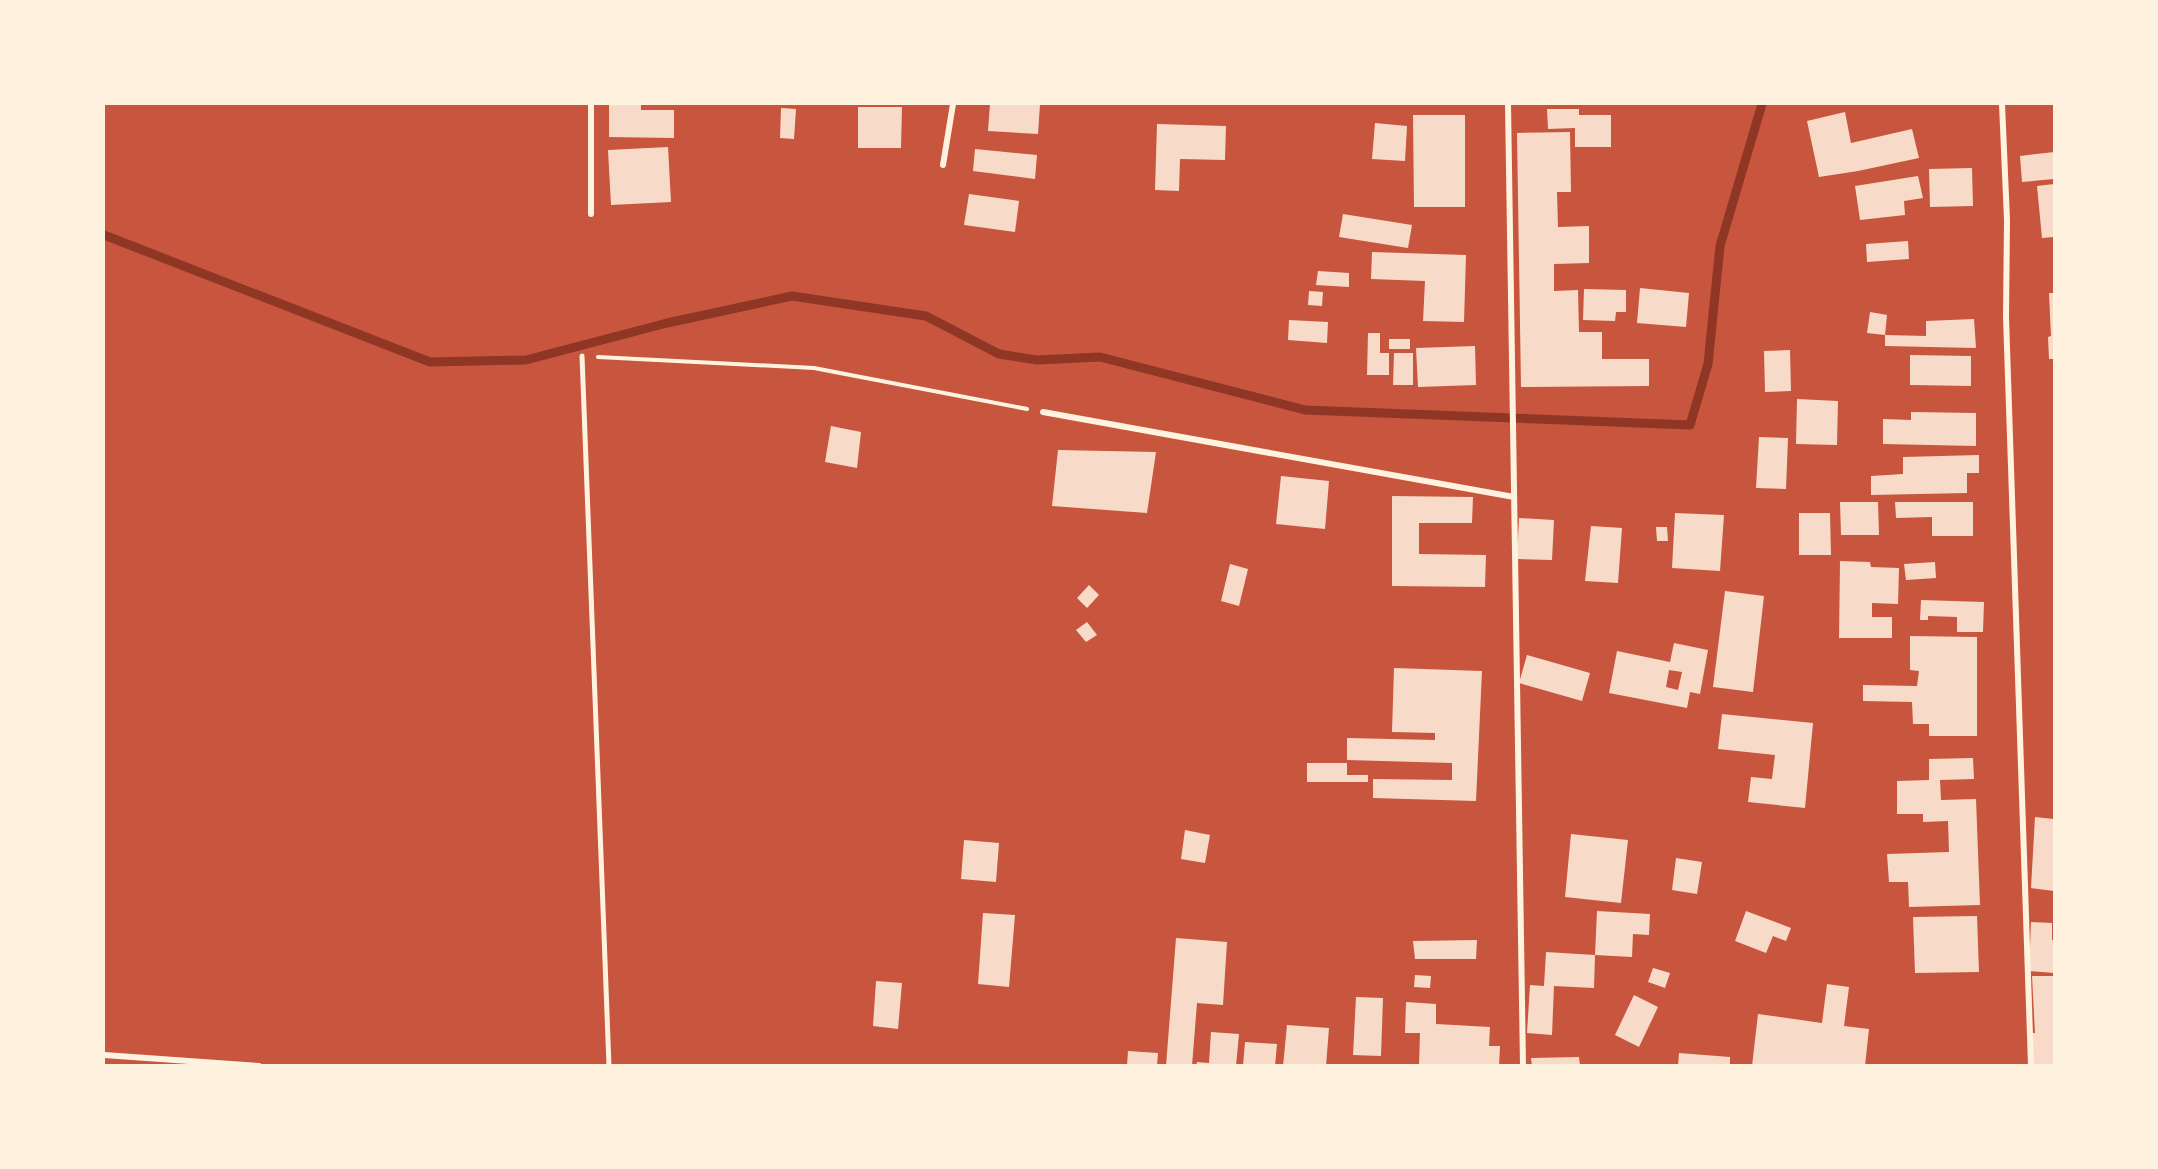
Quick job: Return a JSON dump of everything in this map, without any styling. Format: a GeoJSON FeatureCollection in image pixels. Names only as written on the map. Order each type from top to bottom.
{"type":"FeatureCollection","features":[{"type":"Feature","properties":{"kind":"street"},"geometry":{"type":"LineString","coordinates":[[591,104],[591,214]]}},
{"type":"Feature","properties":{"kind":"street"},"geometry":{"type":"LineString","coordinates":[[943,165],[953,104]]}},
{"type":"Feature","properties":{"kind":"street"},"geometry":{"type":"LineString","coordinates":[[1508,104],[1523,1065]]}},
{"type":"Feature","properties":{"kind":"street"},"geometry":{"type":"LineString","coordinates":[[2002,104],[2031,1065]]}},
{"type":"Feature","properties":{"kind":"street"},"geometry":{"type":"LineString","coordinates":[[582,356],[609,1065]]}},
{"type":"Feature","properties":{"kind":"street"},"geometry":{"type":"LineString","coordinates":[[1043,412],[1514,497]]}},
{"type":"Feature","properties":{"kind":"street"},"geometry":{"type":"LineString","coordinates":[[104,1055],[259,1065]]}},
{"type":"Feature","properties":{"kind":"path"},"geometry":{"type":"LineString","coordinates":[[582,356],[814,368],[1043,412]]}},
{"type":"Feature","properties":{"kind":"building"},"geometry":{"type":"Polygon","coordinates":[[[609,104],[641,104],[641,110],[674,110],[674,138],[609,137],[609,104]]]}},
{"type":"Feature","properties":{"kind":"building"},"geometry":{"type":"Polygon","coordinates":[[[990,104],[1040,104],[1038,134],[988,131],[990,104]]]}},
{"type":"Feature","properties":{"kind":"building"},"geometry":{"type":"Polygon","coordinates":[[[858,107],[902,107],[901,148],[858,148],[858,107]]]}},
{"type":"Feature","properties":{"kind":"building"},"geometry":{"type":"Polygon","coordinates":[[[781,108],[796,109],[794,139],[780,138],[781,108]]]}},
{"type":"Feature","properties":{"kind":"building"},"geometry":{"type":"Polygon","coordinates":[[[1547,109],[1579,109],[1579,115],[1611,115],[1611,147],[1575,147],[1575,128],[1548,129],[1547,109]]]}},
{"type":"Feature","properties":{"kind":"building"},"geometry":{"type":"Polygon","coordinates":[[[1845,112],[1851,143],[1912,129],[1919,158],[1819,177],[1807,121],[1845,112]]]}},
{"type":"Feature","properties":{"kind":"building"},"geometry":{"type":"Polygon","coordinates":[[[1413,115],[1465,115],[1465,207],[1414,207],[1413,115]]]}},
{"type":"Feature","properties":{"kind":"building"},"geometry":{"type":"Polygon","coordinates":[[[1375,123],[1407,126],[1405,161],[1372,159],[1375,123]]]}},
{"type":"Feature","properties":{"kind":"building"},"geometry":{"type":"Polygon","coordinates":[[[1157,124],[1226,126],[1225,160],[1180,159],[1179,191],[1155,190],[1157,124]]]}},
{"type":"Feature","properties":{"kind":"building"},"geometry":{"type":"Polygon","coordinates":[[[1570,132],[1571,192],[1557,192],[1558,227],[1589,226],[1589,263],[1554,264],[1554,291],[1578,290],[1579,332],[1602,332],[1602,359],[1649,359],[1649,386],[1521,387],[1517,133],[1570,132]]]}},
{"type":"Feature","properties":{"kind":"building"},"geometry":{"type":"Polygon","coordinates":[[[668,147],[671,202],[611,205],[608,150],[668,147]]]}},
{"type":"Feature","properties":{"kind":"building"},"geometry":{"type":"Polygon","coordinates":[[[975,149],[1037,155],[1035,179],[973,171],[975,149]]]}},
{"type":"Feature","properties":{"kind":"building"},"geometry":{"type":"Polygon","coordinates":[[[2054,152],[2054,179],[2022,182],[2020,156],[2054,152]]]}},
{"type":"Feature","properties":{"kind":"building"},"geometry":{"type":"Polygon","coordinates":[[[1972,168],[1973,206],[1930,207],[1929,169],[1972,168]]]}},
{"type":"Feature","properties":{"kind":"building"},"geometry":{"type":"Polygon","coordinates":[[[1918,176],[1923,198],[1904,201],[1905,215],[1860,220],[1855,186],[1918,176]]]}},
{"type":"Feature","properties":{"kind":"building"},"geometry":{"type":"Polygon","coordinates":[[[2054,184],[2054,237],[2042,238],[2037,186],[2054,184]]]}},
{"type":"Feature","properties":{"kind":"building"},"geometry":{"type":"Polygon","coordinates":[[[969,194],[1019,201],[1015,232],[964,225],[969,194]]]}},
{"type":"Feature","properties":{"kind":"building"},"geometry":{"type":"Polygon","coordinates":[[[1343,214],[1412,225],[1408,248],[1339,237],[1343,214]]]}},
{"type":"Feature","properties":{"kind":"building"},"geometry":{"type":"Polygon","coordinates":[[[1908,241],[1909,259],[1867,262],[1866,244],[1908,241]]]}},
{"type":"Feature","properties":{"kind":"building"},"geometry":{"type":"Polygon","coordinates":[[[1372,252],[1466,255],[1464,322],[1423,321],[1425,281],[1371,279],[1372,252]]]}},
{"type":"Feature","properties":{"kind":"building"},"geometry":{"type":"Polygon","coordinates":[[[1318,271],[1349,273],[1349,287],[1316,285],[1318,271]]]}},
{"type":"Feature","properties":{"kind":"building"},"geometry":{"type":"Polygon","coordinates":[[[1640,288],[1689,293],[1686,327],[1637,323],[1640,288]]]}},
{"type":"Feature","properties":{"kind":"building"},"geometry":{"type":"Polygon","coordinates":[[[1584,289],[1626,290],[1626,312],[1616,312],[1615,321],[1583,320],[1584,289]]]}},
{"type":"Feature","properties":{"kind":"building"},"geometry":{"type":"Polygon","coordinates":[[[1309,291],[1323,292],[1322,306],[1308,305],[1309,291]]]}},
{"type":"Feature","properties":{"kind":"building"},"geometry":{"type":"Polygon","coordinates":[[[2049,293],[2054,293],[2054,359],[2049,359],[2048,337],[2051,336],[2049,293]]]}},
{"type":"Feature","properties":{"kind":"building"},"geometry":{"type":"Polygon","coordinates":[[[1870,312],[1887,315],[1885,335],[1867,333],[1870,312]]]}},
{"type":"Feature","properties":{"kind":"building"},"geometry":{"type":"Polygon","coordinates":[[[1974,319],[1976,348],[1885,346],[1885,335],[1926,336],[1926,321],[1974,319]]]}},
{"type":"Feature","properties":{"kind":"building"},"geometry":{"type":"Polygon","coordinates":[[[1289,320],[1328,322],[1327,343],[1288,340],[1289,320]]]}},
{"type":"Feature","properties":{"kind":"building"},"geometry":{"type":"Polygon","coordinates":[[[1368,333],[1380,333],[1380,353],[1389,353],[1389,375],[1367,375],[1368,333]]]}},
{"type":"Feature","properties":{"kind":"building"},"geometry":{"type":"Polygon","coordinates":[[[1389,339],[1410,339],[1410,349],[1389,349],[1389,339]]]}},
{"type":"Feature","properties":{"kind":"building"},"geometry":{"type":"Polygon","coordinates":[[[1475,346],[1476,385],[1418,387],[1416,348],[1475,346]]]}},
{"type":"Feature","properties":{"kind":"building"},"geometry":{"type":"Polygon","coordinates":[[[1790,350],[1791,391],[1765,392],[1764,351],[1790,350]]]}},
{"type":"Feature","properties":{"kind":"building"},"geometry":{"type":"Polygon","coordinates":[[[1394,353],[1413,353],[1413,385],[1393,385],[1394,353]]]}},
{"type":"Feature","properties":{"kind":"building"},"geometry":{"type":"Polygon","coordinates":[[[1910,355],[1971,356],[1971,386],[1910,385],[1910,355]]]}},
{"type":"Feature","properties":{"kind":"building"},"geometry":{"type":"Polygon","coordinates":[[[1797,399],[1838,401],[1837,445],[1796,444],[1797,399]]]}},
{"type":"Feature","properties":{"kind":"building"},"geometry":{"type":"Polygon","coordinates":[[[1911,412],[1976,413],[1976,446],[1883,444],[1883,419],[1911,420],[1911,412]]]}},
{"type":"Feature","properties":{"kind":"building"},"geometry":{"type":"Polygon","coordinates":[[[831,426],[861,432],[857,468],[825,462],[831,426]]]}},
{"type":"Feature","properties":{"kind":"building"},"geometry":{"type":"Polygon","coordinates":[[[1759,437],[1788,438],[1786,489],[1756,488],[1759,437]]]}},
{"type":"Feature","properties":{"kind":"building"},"geometry":{"type":"Polygon","coordinates":[[[1058,450],[1156,452],[1147,513],[1052,506],[1058,450]]]}},
{"type":"Feature","properties":{"kind":"building"},"geometry":{"type":"Polygon","coordinates":[[[1979,455],[1979,473],[1967,473],[1967,493],[1871,495],[1871,476],[1903,474],[1903,457],[1979,455]]]}},
{"type":"Feature","properties":{"kind":"building"},"geometry":{"type":"Polygon","coordinates":[[[1281,476],[1329,481],[1325,529],[1276,524],[1281,476]]]}},
{"type":"Feature","properties":{"kind":"building"},"geometry":{"type":"Polygon","coordinates":[[[1392,496],[1473,497],[1472,523],[1419,523],[1419,554],[1486,555],[1485,587],[1392,586],[1392,496]]]}},
{"type":"Feature","properties":{"kind":"building"},"geometry":{"type":"Polygon","coordinates":[[[1840,502],[1878,502],[1879,535],[1841,535],[1840,502]]]}},
{"type":"Feature","properties":{"kind":"building"},"geometry":{"type":"Polygon","coordinates":[[[1895,502],[1973,502],[1973,536],[1932,536],[1932,517],[1896,518],[1895,502]]]}},
{"type":"Feature","properties":{"kind":"building"},"geometry":{"type":"Polygon","coordinates":[[[1675,513],[1724,515],[1720,571],[1672,568],[1675,513]]]}},
{"type":"Feature","properties":{"kind":"building"},"geometry":{"type":"Polygon","coordinates":[[[1799,513],[1830,513],[1831,555],[1799,555],[1799,513]]]}},
{"type":"Feature","properties":{"kind":"building"},"geometry":{"type":"Polygon","coordinates":[[[1519,518],[1554,520],[1552,560],[1517,559],[1519,518]]]}},
{"type":"Feature","properties":{"kind":"building"},"geometry":{"type":"Polygon","coordinates":[[[1591,526],[1622,528],[1618,583],[1585,581],[1591,526]]]}},
{"type":"Feature","properties":{"kind":"building"},"geometry":{"type":"Polygon","coordinates":[[[1656,527],[1667,527],[1668,541],[1657,541],[1656,527]]]}},
{"type":"Feature","properties":{"kind":"building"},"geometry":{"type":"Polygon","coordinates":[[[1840,561],[1870,562],[1871,567],[1899,568],[1898,604],[1872,603],[1872,617],[1892,617],[1892,638],[1839,638],[1840,561]]]}},
{"type":"Feature","properties":{"kind":"building"},"geometry":{"type":"Polygon","coordinates":[[[1935,562],[1936,578],[1906,580],[1904,564],[1935,562]]]}},
{"type":"Feature","properties":{"kind":"building"},"geometry":{"type":"Polygon","coordinates":[[[1230,564],[1248,569],[1239,606],[1221,601],[1230,564]]]}},
{"type":"Feature","properties":{"kind":"building"},"geometry":{"type":"Polygon","coordinates":[[[1089,585],[1099,595],[1087,608],[1077,598],[1089,585]]]}},
{"type":"Feature","properties":{"kind":"building"},"geometry":{"type":"Polygon","coordinates":[[[1725,591],[1764,596],[1753,692],[1713,687],[1725,591]]]}},
{"type":"Feature","properties":{"kind":"building"},"geometry":{"type":"Polygon","coordinates":[[[1921,600],[1984,602],[1983,632],[1957,632],[1957,617],[1928,616],[1928,620],[1920,620],[1921,600]]]}},
{"type":"Feature","properties":{"kind":"building"},"geometry":{"type":"Polygon","coordinates":[[[1087,622],[1097,635],[1086,642],[1076,630],[1087,622]]]}},
{"type":"Feature","properties":{"kind":"building"},"geometry":{"type":"Polygon","coordinates":[[[1910,636],[1977,637],[1977,736],[1929,736],[1929,724],[1913,724],[1912,702],[1863,701],[1863,685],[1917,686],[1919,671],[1910,670],[1910,636]]]}},
{"type":"Feature","properties":{"kind":"building"},"geometry":{"type":"Polygon","coordinates":[[[1674,643],[1708,650],[1700,694],[1690,692],[1687,708],[1609,693],[1617,651],[1670,662],[1674,643]],[[1669,670],[1666,687],[1678,690],[1682,672],[1669,670]]]}},
{"type":"Feature","properties":{"kind":"building"},"geometry":{"type":"Polygon","coordinates":[[[1527,655],[1590,673],[1582,701],[1519,683],[1527,655]]]}},
{"type":"Feature","properties":{"kind":"building"},"geometry":{"type":"Polygon","coordinates":[[[1394,668],[1482,671],[1476,801],[1373,798],[1373,779],[1452,780],[1452,763],[1347,760],[1347,738],[1435,740],[1435,733],[1392,732],[1394,668]]]}},
{"type":"Feature","properties":{"kind":"building"},"geometry":{"type":"Polygon","coordinates":[[[1722,714],[1813,723],[1805,808],[1748,802],[1751,777],[1772,779],[1775,755],[1718,749],[1722,714]]]}},
{"type":"Feature","properties":{"kind":"building"},"geometry":{"type":"Polygon","coordinates":[[[1973,758],[1974,779],[1940,780],[1941,800],[1976,799],[1980,905],[1909,907],[1908,882],[1889,882],[1887,854],[1949,852],[1948,821],[1923,822],[1923,814],[1897,814],[1897,781],[1929,780],[1929,759],[1973,758]]]}},
{"type":"Feature","properties":{"kind":"building"},"geometry":{"type":"Polygon","coordinates":[[[1307,763],[1347,763],[1347,775],[1368,775],[1368,782],[1307,782],[1307,763]]]}},
{"type":"Feature","properties":{"kind":"building"},"geometry":{"type":"Polygon","coordinates":[[[2035,817],[2054,819],[2054,891],[2031,888],[2035,817]]]}},
{"type":"Feature","properties":{"kind":"building"},"geometry":{"type":"Polygon","coordinates":[[[1185,830],[1210,835],[1205,863],[1181,859],[1185,830]]]}},
{"type":"Feature","properties":{"kind":"building"},"geometry":{"type":"Polygon","coordinates":[[[1571,834],[1628,840],[1621,903],[1565,897],[1571,834]]]}},
{"type":"Feature","properties":{"kind":"building"},"geometry":{"type":"Polygon","coordinates":[[[964,840],[999,843],[996,882],[961,879],[964,840]]]}},
{"type":"Feature","properties":{"kind":"building"},"geometry":{"type":"Polygon","coordinates":[[[1676,858],[1702,862],[1697,894],[1672,890],[1676,858]]]}},
{"type":"Feature","properties":{"kind":"building"},"geometry":{"type":"Polygon","coordinates":[[[1597,911],[1650,914],[1649,935],[1633,934],[1632,957],[1595,955],[1597,911]]]}},
{"type":"Feature","properties":{"kind":"building"},"geometry":{"type":"Polygon","coordinates":[[[1746,911],[1791,928],[1786,941],[1773,936],[1766,953],[1735,941],[1746,911]]]}},
{"type":"Feature","properties":{"kind":"building"},"geometry":{"type":"Polygon","coordinates":[[[983,913],[1015,915],[1009,987],[978,984],[983,913]]]}},
{"type":"Feature","properties":{"kind":"building"},"geometry":{"type":"Polygon","coordinates":[[[1977,916],[1979,972],[1915,973],[1913,917],[1977,916]]]}},
{"type":"Feature","properties":{"kind":"building"},"geometry":{"type":"Polygon","coordinates":[[[2031,922],[2052,923],[2054,973],[2029,971],[2031,922]]]}},
{"type":"Feature","properties":{"kind":"building"},"geometry":{"type":"Polygon","coordinates":[[[1176,938],[1227,942],[1223,1005],[1197,1003],[1192,1066],[1166,1066],[1176,938]]]}},
{"type":"Feature","properties":{"kind":"building"},"geometry":{"type":"Polygon","coordinates":[[[1477,940],[1476,959],[1415,959],[1413,941],[1477,940]]]}},
{"type":"Feature","properties":{"kind":"building"},"geometry":{"type":"Polygon","coordinates":[[[1546,952],[1595,955],[1594,988],[1554,986],[1552,1035],[1527,1033],[1530,985],[1544,986],[1546,952]]]}},
{"type":"Feature","properties":{"kind":"building"},"geometry":{"type":"Polygon","coordinates":[[[1653,968],[1670,973],[1665,988],[1648,982],[1653,968]]]}},
{"type":"Feature","properties":{"kind":"building"},"geometry":{"type":"Polygon","coordinates":[[[1415,975],[1431,976],[1430,988],[1414,987],[1415,975]]]}},
{"type":"Feature","properties":{"kind":"building"},"geometry":{"type":"Polygon","coordinates":[[[2032,976],[2054,976],[2054,1066],[2032,1066],[2031,1033],[2035,1033],[2032,976]]]}},
{"type":"Feature","properties":{"kind":"building"},"geometry":{"type":"Polygon","coordinates":[[[876,981],[902,983],[898,1029],[873,1026],[876,981]]]}},
{"type":"Feature","properties":{"kind":"building"},"geometry":{"type":"Polygon","coordinates":[[[1827,984],[1849,987],[1844,1026],[1869,1029],[1865,1066],[1752,1066],[1758,1014],[1822,1023],[1827,984]]]}},
{"type":"Feature","properties":{"kind":"building"},"geometry":{"type":"Polygon","coordinates":[[[1634,995],[1658,1007],[1639,1047],[1615,1035],[1634,995]]]}},
{"type":"Feature","properties":{"kind":"building"},"geometry":{"type":"Polygon","coordinates":[[[1356,997],[1383,998],[1381,1056],[1353,1055],[1356,997]]]}},
{"type":"Feature","properties":{"kind":"building"},"geometry":{"type":"Polygon","coordinates":[[[1406,1002],[1436,1004],[1436,1024],[1490,1027],[1489,1046],[1500,1046],[1499,1066],[1419,1065],[1420,1033],[1405,1033],[1406,1002]]]}},
{"type":"Feature","properties":{"kind":"building"},"geometry":{"type":"Polygon","coordinates":[[[1287,1025],[1329,1028],[1326,1066],[1283,1066],[1287,1025]]]}},
{"type":"Feature","properties":{"kind":"building"},"geometry":{"type":"Polygon","coordinates":[[[1211,1032],[1239,1034],[1236,1066],[1196,1066],[1197,1062],[1209,1063],[1211,1032]]]}},
{"type":"Feature","properties":{"kind":"building"},"geometry":{"type":"Polygon","coordinates":[[[1245,1042],[1277,1044],[1275,1066],[1243,1066],[1245,1042]]]}},
{"type":"Feature","properties":{"kind":"building"},"geometry":{"type":"Polygon","coordinates":[[[1128,1051],[1158,1053],[1157,1066],[1127,1066],[1128,1051]]]}},
{"type":"Feature","properties":{"kind":"building"},"geometry":{"type":"Polygon","coordinates":[[[1679,1053],[1730,1057],[1730,1066],[1678,1066],[1679,1053]]]}},
{"type":"Feature","properties":{"kind":"building"},"geometry":{"type":"Polygon","coordinates":[[[1579,1057],[1580,1066],[1532,1066],[1531,1058],[1579,1057]]]}},
{"type":"Feature","properties":{"kind":"waterway"},"geometry":{"type":"LineString","coordinates":[[104,235],[430,362],[526,360],[667,323],[792,296],[926,316],[999,354],[1037,360],[1100,357],[1305,410],[1690,425],[1708,364],[1720,246],[1762,104]]}}]}
